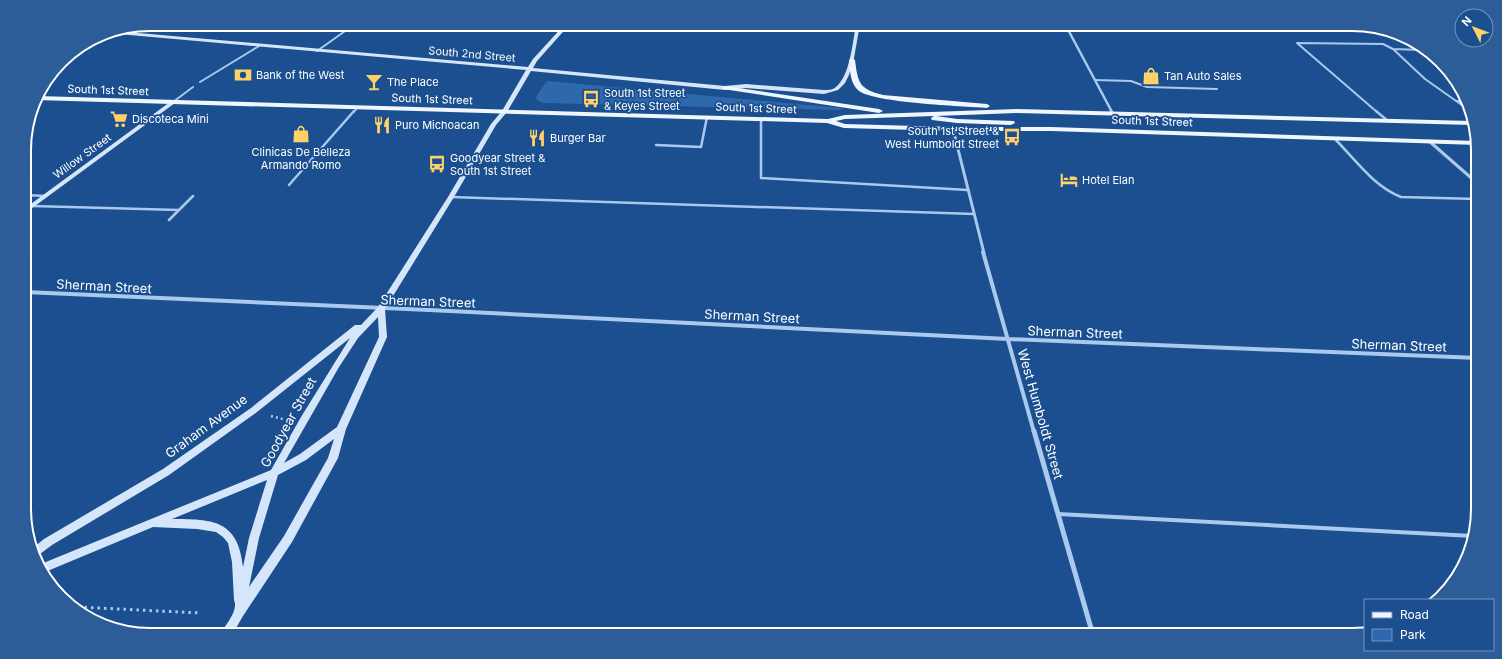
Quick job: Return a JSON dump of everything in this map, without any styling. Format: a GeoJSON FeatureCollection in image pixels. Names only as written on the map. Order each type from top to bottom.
{"type":"FeatureCollection","features":[{"type":"Feature","properties":{"kind":"main road"},"geometry":{"type":"LineString","coordinates":[[852,60],[854,81],[858,88],[868,94],[883,98],[989,106],[1017,111]]}},
{"type":"Feature","properties":{"kind":"main road"},"geometry":{"type":"LineString","coordinates":[[725,88],[957,121],[1026,124],[1051,129]]}},
{"type":"Feature","properties":{"kind":"main road","name":"South 1st Street"},"geometry":{"type":"LineString","coordinates":[[43,98],[828,121],[845,117],[1017,111],[1468,123]]}},
{"type":"Feature","properties":{"kind":"main road","name":"South 1st Street"},"geometry":{"type":"LineString","coordinates":[[828,121],[844,126],[953,129],[1051,129],[1471,143]]}},
{"type":"Feature","properties":{"kind":"street","name":"Goodyear Street"},"geometry":{"type":"LineString","coordinates":[[239,612],[254,538],[274,473],[336,364],[355,336],[381,309],[451,197],[494,124],[504,112],[535,60],[562,31]]}},
{"type":"Feature","properties":{"kind":"street"},"geometry":{"type":"LineString","coordinates":[[852,60],[857,31]]}},
{"type":"Feature","properties":{"kind":"street"},"geometry":{"type":"LineString","coordinates":[[1069,31],[1112,114]]}},
{"type":"Feature","properties":{"kind":"street","name":"South 2nd Street"},"geometry":{"type":"LineString","coordinates":[[125,33],[530,69],[725,88],[746,86],[811,92],[834,91],[840,87],[852,60]]}},
{"type":"Feature","properties":{"kind":"street","name":"Willow Street"},"geometry":{"type":"LineString","coordinates":[[32,206],[172,103]]}},
{"type":"Feature","properties":{"kind":"street","name":"West Humboldt Street"},"geometry":{"type":"LineString","coordinates":[[953,129],[974,214],[1008,339],[1091,628]]}},
{"type":"Feature","properties":{"kind":"street"},"geometry":{"type":"LineString","coordinates":[[1429,141],[1471,178]]}},
{"type":"Feature","properties":{"kind":"street","name":"Sherman Street"},"geometry":{"type":"LineString","coordinates":[[31,292],[1008,339],[1471,358]]}},
{"type":"Feature","properties":{"kind":"street","name":"Goodyear Street"},"geometry":{"type":"LineString","coordinates":[[230,628],[288,539],[333,458],[341,429],[383,337],[381,309]]}},
{"type":"Feature","properties":{"kind":"street","name":"Graham Avenue"},"geometry":{"type":"LineString","coordinates":[[38,549],[178,463],[254,410],[381,309]]}},
{"type":"Feature","properties":{"kind":"street"},"geometry":{"type":"LineString","coordinates":[[46,567],[274,473],[303,457],[341,429]]}},
{"type":"Feature","properties":{"kind":"street"},"geometry":{"type":"LineString","coordinates":[[150,524],[205,525],[222,531],[232,540],[236,562],[239,612]]}},
{"type":"Feature","properties":{"kind":"lane"},"geometry":{"type":"LineString","coordinates":[[317,51],[345,31]]}},
{"type":"Feature","properties":{"kind":"lane"},"geometry":{"type":"LineString","coordinates":[[1388,121],[1297,43],[1383,44],[1393,49],[1425,79],[1462,105]]}},
{"type":"Feature","properties":{"kind":"lane"},"geometry":{"type":"LineString","coordinates":[[200,82],[259,46]]}},
{"type":"Feature","properties":{"kind":"lane"},"geometry":{"type":"LineString","coordinates":[[1393,49],[1415,50]]}},
{"type":"Feature","properties":{"kind":"lane"},"geometry":{"type":"LineString","coordinates":[[1095,80],[1131,81],[1147,87],[1217,89]]}},
{"type":"Feature","properties":{"kind":"lane"},"geometry":{"type":"LineString","coordinates":[[172,103],[193,87]]}},
{"type":"Feature","properties":{"kind":"lane"},"geometry":{"type":"LineString","coordinates":[[1455,100],[1460,101]]}},
{"type":"Feature","properties":{"kind":"lane"},"geometry":{"type":"LineString","coordinates":[[289,184],[357,108]]}},
{"type":"Feature","properties":{"kind":"lane"},"geometry":{"type":"LineString","coordinates":[[656,145],[700,147],[707,117]]}},
{"type":"Feature","properties":{"kind":"lane"},"geometry":{"type":"LineString","coordinates":[[761,119],[761,178],[968,190]]}},
{"type":"Feature","properties":{"kind":"lane"},"geometry":{"type":"LineString","coordinates":[[1334,138],[1384,189],[1394,195],[1401,197],[1471,199]]}},
{"type":"Feature","properties":{"kind":"lane"},"geometry":{"type":"LineString","coordinates":[[31,195],[46,196]]}},
{"type":"Feature","properties":{"kind":"lane"},"geometry":{"type":"LineString","coordinates":[[169,220],[193,196]]}},
{"type":"Feature","properties":{"kind":"lane"},"geometry":{"type":"LineString","coordinates":[[451,197],[974,214]]}},
{"type":"Feature","properties":{"kind":"lane"},"geometry":{"type":"LineString","coordinates":[[32,206],[179,210]]}},
{"type":"Feature","properties":{"kind":"lane"},"geometry":{"type":"LineString","coordinates":[[1058,514],[1468,536]]}},
{"type":"Feature","properties":{"kind":"path"},"geometry":{"type":"LineString","coordinates":[[267,416],[283,419]]}},
{"type":"Feature","properties":{"kind":"path"},"geometry":{"type":"LineString","coordinates":[[84,607],[200,613]]}},
{"type":"Feature","properties":{"kind":"green space"},"geometry":{"type":"Polygon","coordinates":[[[548,81],[840,108],[843,110],[543,103],[537,100],[536,97],[548,81]]]}},
{"type":"Feature","properties":{"kind":"place","name":"Bank of the West"},"geometry":{"type":"Point","coordinates":[243,75]}},
{"type":"Feature","properties":{"kind":"place","name":"Tan Auto Sales"},"geometry":{"type":"Point","coordinates":[1151,76]}},
{"type":"Feature","properties":{"kind":"place","name":"The Place"},"geometry":{"type":"Point","coordinates":[374,82]}},
{"type":"Feature","properties":{"kind":"place","name":"South 1st Street & Keyes Street"},"geometry":{"type":"Point","coordinates":[591,99]}},
{"type":"Feature","properties":{"kind":"place","name":"Discoteca Mini"},"geometry":{"type":"Point","coordinates":[119,119]}},
{"type":"Feature","properties":{"kind":"place","name":"Puro Michoacan"},"geometry":{"type":"Point","coordinates":[382,125]}},
{"type":"Feature","properties":{"kind":"place","name":"Clinicas De Belleza Armando Romo"},"geometry":{"type":"Point","coordinates":[301,134]}},
{"type":"Feature","properties":{"kind":"place","name":"South 1st Street & West Humboldt Street"},"geometry":{"type":"Point","coordinates":[1012,137]}},
{"type":"Feature","properties":{"kind":"place","name":"Burger Bar"},"geometry":{"type":"Point","coordinates":[537,138]}},
{"type":"Feature","properties":{"kind":"place","name":"Goodyear Street & South 1st Street"},"geometry":{"type":"Point","coordinates":[437,164]}},
{"type":"Feature","properties":{"kind":"place","name":"Hotel Elan"},"geometry":{"type":"Point","coordinates":[1069,180]}}]}
